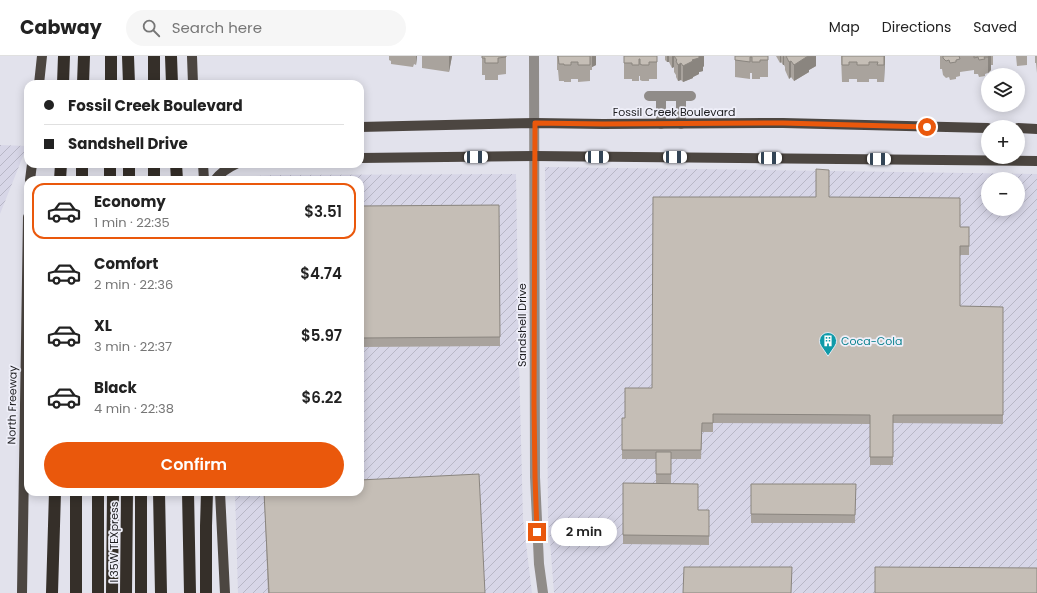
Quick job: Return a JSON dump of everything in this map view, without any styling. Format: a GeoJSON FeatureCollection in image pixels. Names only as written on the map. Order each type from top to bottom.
{"type":"FeatureCollection","features":[{"type":"Feature","properties":{"kind":"highway"},"geometry":{"type":"LineString","coordinates":[[63,80],[64,56]]}},
{"type":"Feature","properties":{"kind":"highway"},"geometry":{"type":"LineString","coordinates":[[83,80],[84,56]]}},
{"type":"Feature","properties":{"kind":"highway"},"geometry":{"type":"LineString","coordinates":[[110,80],[111,56]]}},
{"type":"Feature","properties":{"kind":"highway"},"geometry":{"type":"LineString","coordinates":[[128,56],[128,80]]}},
{"type":"Feature","properties":{"kind":"highway"},"geometry":{"type":"LineString","coordinates":[[154,56],[154,80]]}},
{"type":"Feature","properties":{"kind":"highway"},"geometry":{"type":"LineString","coordinates":[[171,56],[172,80]]}},
{"type":"Feature","properties":{"kind":"highway"},"geometry":{"type":"LineString","coordinates":[[52,593],[55,496]]}},
{"type":"Feature","properties":{"kind":"highway"},"geometry":{"type":"LineString","coordinates":[[76,496],[76,593]]}},
{"type":"Feature","properties":{"kind":"highway"},"geometry":{"type":"LineString","coordinates":[[98,496],[98,593]]}},
{"type":"Feature","properties":{"kind":"highway","name":"I 35W TEXpress"},"geometry":{"type":"LineString","coordinates":[[112,593],[113,496]]}},
{"type":"Feature","properties":{"kind":"highway","name":"I 35W TEXpress"},"geometry":{"type":"LineString","coordinates":[[126,593],[127,496]]}},
{"type":"Feature","properties":{"kind":"highway"},"geometry":{"type":"LineString","coordinates":[[141,496],[141,593]]}},
{"type":"Feature","properties":{"kind":"highway"},"geometry":{"type":"LineString","coordinates":[[159,496],[161,593]]}},
{"type":"Feature","properties":{"kind":"highway"},"geometry":{"type":"LineString","coordinates":[[188,496],[190,593]]}},
{"type":"Feature","properties":{"kind":"highway"},"geometry":{"type":"LineString","coordinates":[[206,593],[206,526],[208,496]]}},
{"type":"Feature","properties":{"kind":"main road"},"geometry":{"type":"LineString","coordinates":[[39,80],[42,56]]}},
{"type":"Feature","properties":{"kind":"main road"},"geometry":{"type":"LineString","coordinates":[[192,56],[193,80]]}},
{"type":"Feature","properties":{"kind":"main road","name":"Fossil Creek Boulevard"},"geometry":{"type":"LineString","coordinates":[[364,127],[535,123],[783,123],[981,128]]}},
{"type":"Feature","properties":{"kind":"main road"},"geometry":{"type":"LineString","coordinates":[[1025,129],[1037,130]]}},
{"type":"Feature","properties":{"kind":"main road"},"geometry":{"type":"LineString","coordinates":[[364,158],[534,156],[1037,160]]}},
{"type":"Feature","properties":{"kind":"main road"},"geometry":{"type":"LineString","coordinates":[[218,176],[227,168]]}},
{"type":"Feature","properties":{"kind":"main road","name":"North Freeway"},"geometry":{"type":"LineString","coordinates":[[22,593],[24,468]]}},
{"type":"Feature","properties":{"kind":"main road"},"geometry":{"type":"LineString","coordinates":[[220,496],[225,593]]}},
{"type":"Feature","properties":{"kind":"street","name":"Sandshell Drive"},"geometry":{"type":"LineString","coordinates":[[534,56],[535,477],[539,564],[543,593]]}},
{"type":"Feature","properties":{"kind":"street"},"geometry":{"type":"LineString","coordinates":[[649,96],[686,96],[680,124]]}},
{"type":"Feature","properties":{"kind":"street"},"geometry":{"type":"LineString","coordinates":[[661,96],[661,124]]}},
{"type":"Feature","properties":{"kind":"shaded area"},"geometry":{"type":"Polygon","coordinates":[[[0,145],[24,146],[24,154],[0,214],[0,145]]]}},
{"type":"Feature","properties":{"kind":"shaded area"},"geometry":{"type":"Polygon","coordinates":[[[545,167],[981,173],[981,216],[1025,216],[1025,174],[1037,174],[1037,593],[554,593],[548,515],[545,167]]]}},
{"type":"Feature","properties":{"kind":"shaded area"},"geometry":{"type":"Polygon","coordinates":[[[516,174],[523,519],[532,593],[238,593],[235,496],[364,496],[364,176],[255,176],[516,174]]]}},
{"type":"Feature","properties":{"kind":"building"},"geometry":{"type":"Polygon","coordinates":[[[482,56],[506,57],[498,58],[498,63],[485,63],[485,58],[482,58],[482,56]]]}},
{"type":"Feature","properties":{"kind":"building"},"geometry":{"type":"Polygon","coordinates":[[[558,56],[590,56],[590,65],[578,65],[578,62],[571,62],[571,65],[559,64],[558,56]]]}},
{"type":"Feature","properties":{"kind":"building"},"geometry":{"type":"Polygon","coordinates":[[[624,56],[657,56],[657,62],[649,62],[649,65],[642,65],[640,64],[639,59],[639,65],[632,65],[632,63],[624,63],[624,56]]]}},
{"type":"Feature","properties":{"kind":"building"},"geometry":{"type":"Polygon","coordinates":[[[674,56],[699,56],[699,58],[692,60],[693,61],[683,66],[681,63],[678,65],[674,56]]]}},
{"type":"Feature","properties":{"kind":"building"},"geometry":{"type":"Polygon","coordinates":[[[735,56],[768,56],[768,60],[752,62],[752,57],[750,57],[750,62],[735,60],[735,56]]]}},
{"type":"Feature","properties":{"kind":"building"},"geometry":{"type":"Polygon","coordinates":[[[786,56],[808,56],[794,65],[791,61],[789,62],[786,56]]]}},
{"type":"Feature","properties":{"kind":"building"},"geometry":{"type":"Polygon","coordinates":[[[842,56],[884,56],[884,65],[877,65],[878,62],[869,62],[869,65],[857,65],[857,62],[849,62],[849,65],[842,65],[842,56]]]}},
{"type":"Feature","properties":{"kind":"building"},"geometry":{"type":"Polygon","coordinates":[[[943,56],[959,56],[960,59],[956,60],[956,62],[950,63],[949,60],[946,61],[943,58],[943,56]]]}},
{"type":"Feature","properties":{"kind":"building"},"geometry":{"type":"Polygon","coordinates":[[[974,56],[989,56],[984,57],[985,59],[979,60],[978,57],[974,58],[974,56]]]}},
{"type":"Feature","properties":{"kind":"building","name":"Coca-Cola"},"geometry":{"type":"Polygon","coordinates":[[[816,169],[829,170],[829,197],[960,198],[960,227],[969,227],[969,246],[960,246],[960,306],[1003,307],[1003,415],[893,415],[893,457],[870,457],[870,415],[713,414],[713,423],[702,423],[701,450],[622,450],[622,418],[625,418],[625,388],[652,388],[653,197],[816,197],[816,169]]]}},
{"type":"Feature","properties":{"kind":"building"},"geometry":{"type":"Polygon","coordinates":[[[499,205],[500,337],[364,338],[364,206],[499,205]]]}},
{"type":"Feature","properties":{"kind":"building"},"geometry":{"type":"Polygon","coordinates":[[[656,452],[671,452],[671,474],[656,474],[656,452]]]}},
{"type":"Feature","properties":{"kind":"building"},"geometry":{"type":"Polygon","coordinates":[[[479,474],[485,593],[269,593],[264,496],[364,496],[364,480],[479,474]]]}},
{"type":"Feature","properties":{"kind":"building"},"geometry":{"type":"Polygon","coordinates":[[[623,483],[698,484],[698,510],[709,510],[709,536],[623,535],[623,483]]]}},
{"type":"Feature","properties":{"kind":"building"},"geometry":{"type":"Polygon","coordinates":[[[751,484],[856,484],[855,515],[751,514],[751,484]]]}},
{"type":"Feature","properties":{"kind":"building"},"geometry":{"type":"Polygon","coordinates":[[[684,567],[792,567],[791,593],[683,593],[684,567]]]}},
{"type":"Feature","properties":{"kind":"building"},"geometry":{"type":"Polygon","coordinates":[[[875,567],[1037,568],[1037,593],[875,593],[875,567]]]}},
{"type":"Feature","properties":{"kind":"place","name":"Coca-Cola"},"geometry":{"type":"Point","coordinates":[828,356]}},
{"type":"Feature","properties":{"kind":"route"},"geometry":{"type":"LineString","coordinates":[[537,532],[534,404],[535,123],[783,123],[927,127]]}}]}
